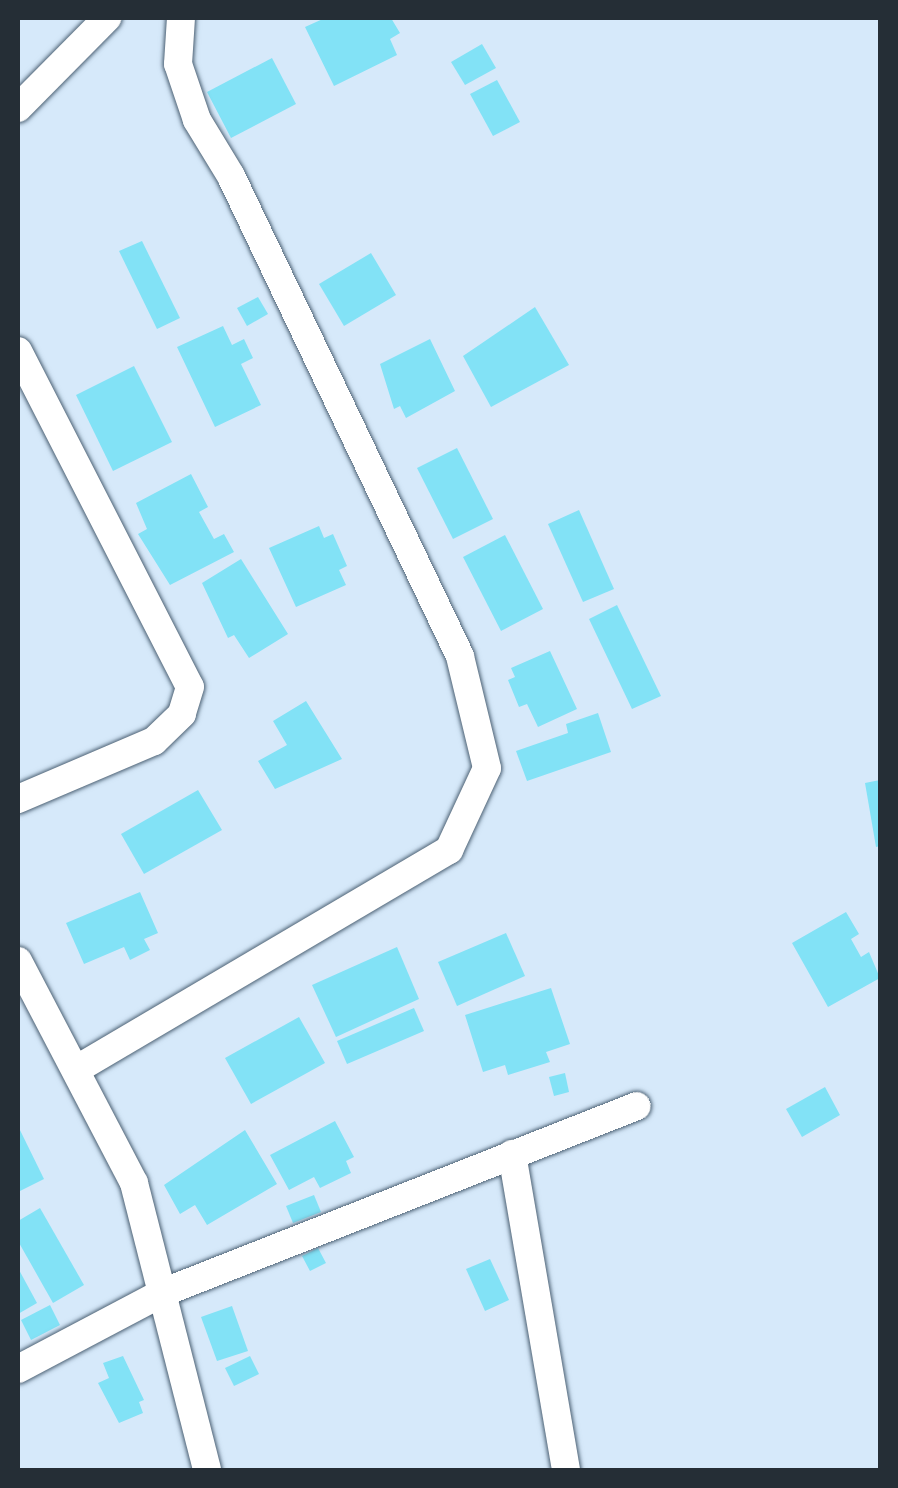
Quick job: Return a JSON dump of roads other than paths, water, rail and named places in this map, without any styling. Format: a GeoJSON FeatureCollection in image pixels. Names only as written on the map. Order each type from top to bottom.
{"type":"FeatureCollection","features":[{"type":"Feature","properties":{"kind":"street"},"geometry":{"type":"LineString","coordinates":[[18,108],[107,18]]}},
{"type":"Feature","properties":{"kind":"street"},"geometry":{"type":"LineString","coordinates":[[78,1069],[449,850],[487,768],[460,656],[231,176],[196,120],[178,64],[181,18]]}},
{"type":"Feature","properties":{"kind":"street"},"geometry":{"type":"LineString","coordinates":[[18,351],[190,687],[182,714],[154,741],[18,799]]}},
{"type":"Feature","properties":{"kind":"street"},"geometry":{"type":"LineString","coordinates":[[18,961],[78,1069],[134,1183],[206,1470]]}},
{"type":"Feature","properties":{"kind":"street"},"geometry":{"type":"LineString","coordinates":[[18,1368],[162,1293],[637,1106]]}},
{"type":"Feature","properties":{"kind":"street"},"geometry":{"type":"LineString","coordinates":[[512,1154],[566,1470]]}}]}
